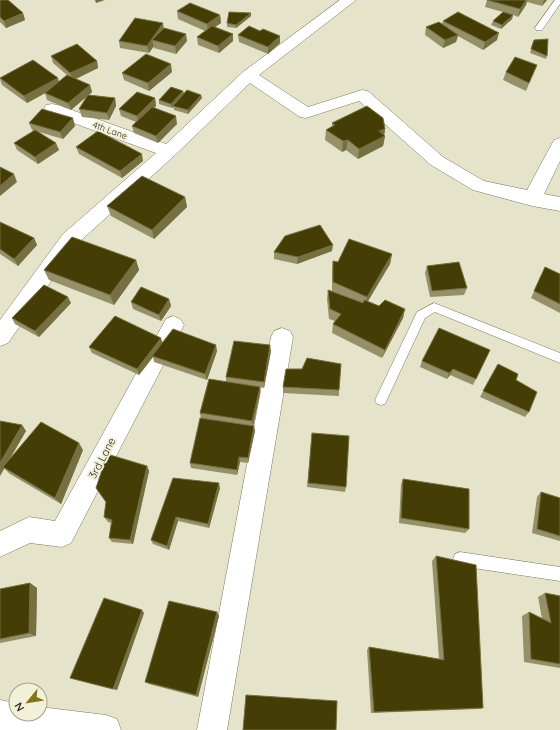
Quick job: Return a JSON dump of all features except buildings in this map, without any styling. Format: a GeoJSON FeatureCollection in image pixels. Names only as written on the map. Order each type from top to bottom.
{"type":"FeatureCollection","features":[{"type":"Feature","properties":{"kind":"street"},"geometry":{"type":"LineString","coordinates":[[0,337],[70,239],[169,151],[249,75],[349,0]]}},
{"type":"Feature","properties":{"kind":"street"},"geometry":{"type":"LineString","coordinates":[[249,75],[306,112],[362,95],[437,161],[479,186],[560,204]]}},
{"type":"Feature","properties":{"kind":"street","name":"4th Lane"},"geometry":{"type":"LineString","coordinates":[[52,109],[169,151]]}},
{"type":"Feature","properties":{"kind":"street"},"geometry":{"type":"LineString","coordinates":[[532,198],[560,144]]}},
{"type":"Feature","properties":{"kind":"street","name":"3rd Lane"},"geometry":{"type":"LineString","coordinates":[[0,544],[29,530],[62,534],[173,325]]}},
{"type":"Feature","properties":{"kind":"street"},"geometry":{"type":"LineString","coordinates":[[212,730],[282,337]]}},
{"type":"Feature","properties":{"kind":"street"},"geometry":{"type":"LineString","coordinates":[[0,715],[58,725],[106,730]]}},
{"type":"Feature","properties":{"kind":"lane"},"geometry":{"type":"LineString","coordinates":[[539,28],[559,0]]}},
{"type":"Feature","properties":{"kind":"lane"},"geometry":{"type":"LineString","coordinates":[[381,400],[421,315],[434,307],[560,358]]}},
{"type":"Feature","properties":{"kind":"lane"},"geometry":{"type":"LineString","coordinates":[[460,559],[560,574]]}}]}
